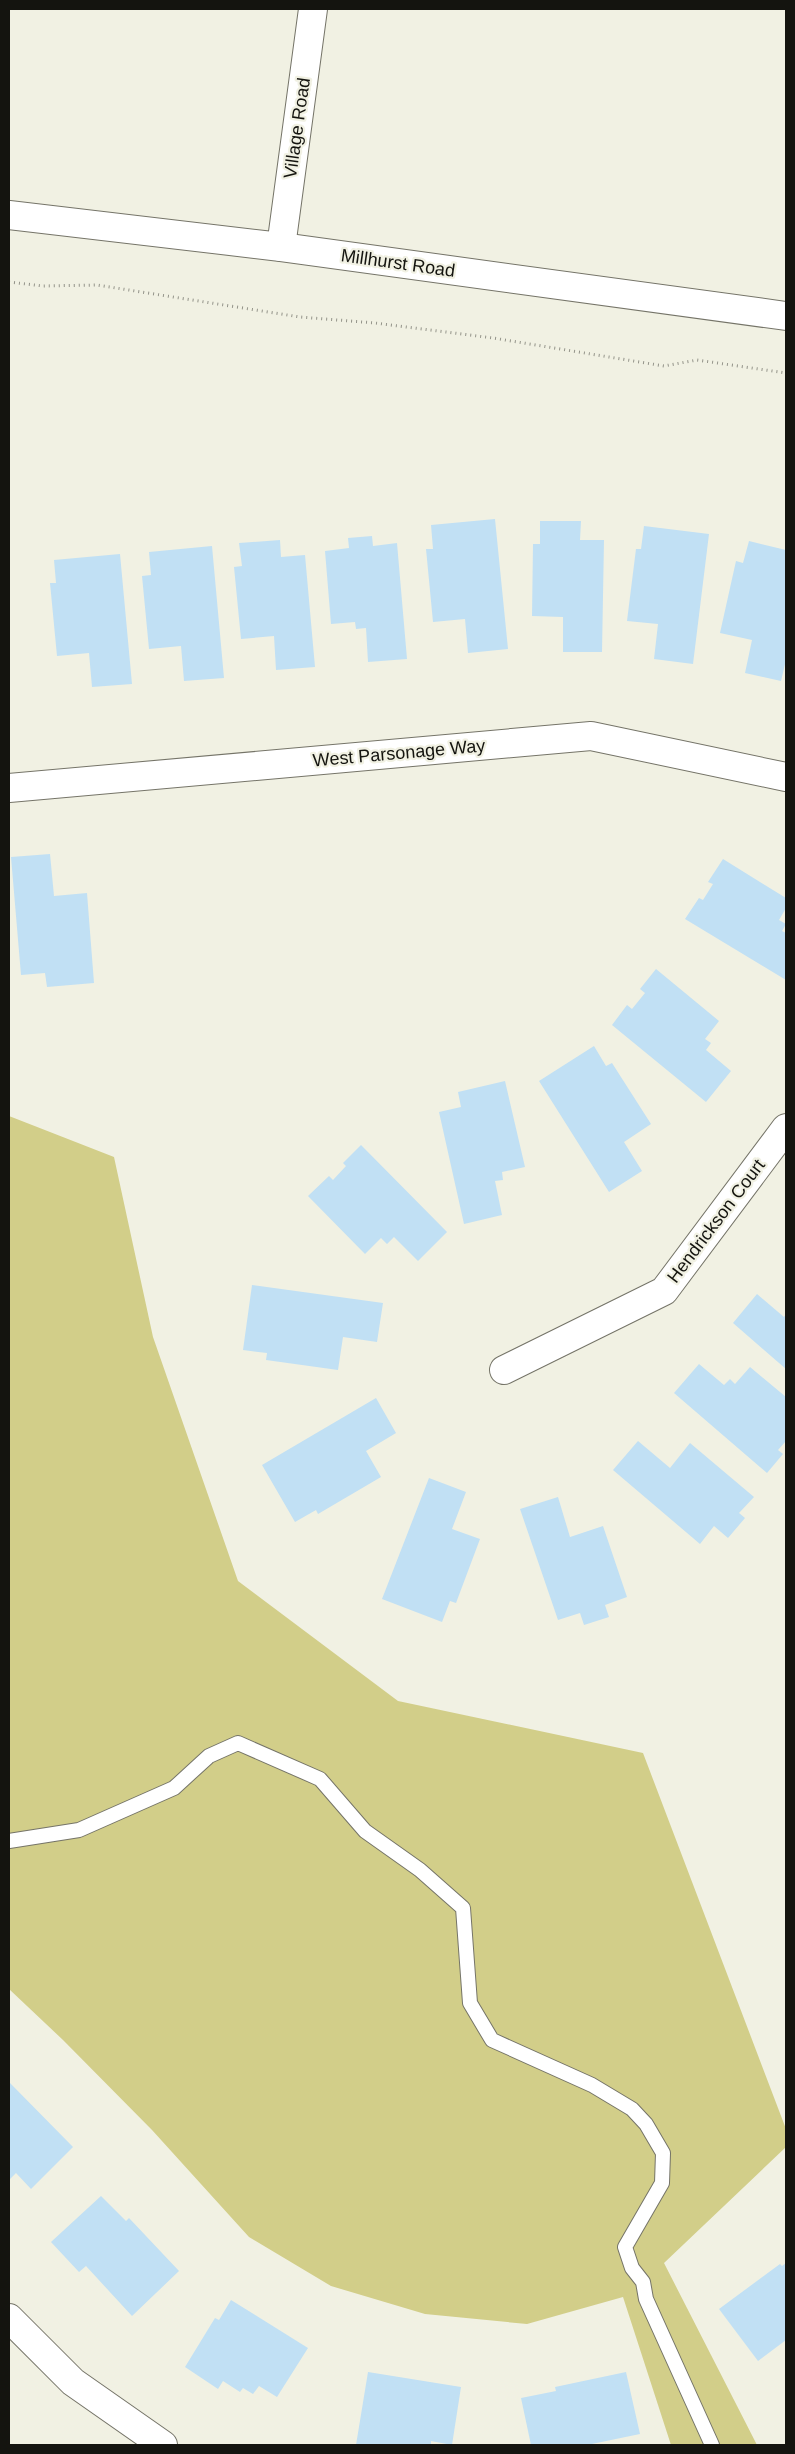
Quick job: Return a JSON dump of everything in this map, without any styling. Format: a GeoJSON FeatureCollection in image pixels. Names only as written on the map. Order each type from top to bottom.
{"type":"FeatureCollection","features":[{"type":"Feature","properties":{"kind":"street","name":"Village Road"},"geometry":{"type":"LineString","coordinates":[[281,247],[313,9]]}},
{"type":"Feature","properties":{"kind":"street","name":"Millhurst Road"},"geometry":{"type":"LineString","coordinates":[[9,214],[281,247],[786,316]]}},
{"type":"Feature","properties":{"kind":"street","name":"West Parsonage Way"},"geometry":{"type":"LineString","coordinates":[[9,788],[591,736],[786,777]]}},
{"type":"Feature","properties":{"kind":"street","name":"Hendrickson Court"},"geometry":{"type":"LineString","coordinates":[[504,1370],[664,1291],[786,1128]]}},
{"type":"Feature","properties":{"kind":"street"},"geometry":{"type":"LineString","coordinates":[[9,2318],[73,2382],[163,2445]]}},
{"type":"Feature","properties":{"kind":"lane"},"geometry":{"type":"LineString","coordinates":[[9,1841],[79,1830],[174,1788],[209,1756],[238,1743],[320,1779],[366,1831],[420,1870],[463,1908],[470,2003],[492,2040],[592,2085],[632,2110],[646,2124],[663,2153],[662,2183],[624,2247],[632,2268],[643,2282],[646,2299],[712,2445]]}},
{"type":"Feature","properties":{"kind":"path"},"geometry":{"type":"LineString","coordinates":[[9,282],[43,286],[97,285],[300,317],[375,323],[493,338],[664,366],[697,360],[786,373]]}},
{"type":"Feature","properties":{"kind":"shaded area"},"geometry":{"type":"Polygon","coordinates":[[[9,1116],[114,1157],[153,1337],[238,1581],[398,1701],[643,1753],[786,2129],[786,2147],[664,2263],[757,2445],[671,2445],[623,2297],[527,2324],[425,2314],[331,2286],[249,2237],[152,2130],[63,2040],[9,1989],[9,1116]]]}},
{"type":"Feature","properties":{"kind":"building"},"geometry":{"type":"Polygon","coordinates":[[[495,519],[508,649],[468,653],[465,619],[433,622],[426,549],[433,549],[431,525],[495,519]]]}},
{"type":"Feature","properties":{"kind":"building"},"geometry":{"type":"Polygon","coordinates":[[[540,521],[581,521],[580,540],[604,540],[602,652],[563,652],[563,617],[532,616],[533,544],[540,544],[540,521]]]}},
{"type":"Feature","properties":{"kind":"building"},"geometry":{"type":"Polygon","coordinates":[[[644,526],[709,534],[693,664],[654,659],[658,624],[627,621],[636,549],[641,549],[644,526]]]}},
{"type":"Feature","properties":{"kind":"building"},"geometry":{"type":"Polygon","coordinates":[[[372,536],[373,546],[397,543],[407,659],[368,662],[366,628],[356,629],[355,622],[331,624],[325,551],[349,548],[348,538],[372,536]]]}},
{"type":"Feature","properties":{"kind":"building"},"geometry":{"type":"Polygon","coordinates":[[[280,540],[281,557],[305,555],[315,667],[276,670],[274,636],[241,639],[234,567],[242,566],[239,543],[280,540]]]}},
{"type":"Feature","properties":{"kind":"building"},"geometry":{"type":"Polygon","coordinates":[[[749,541],[786,550],[786,660],[781,681],[745,673],[752,640],[720,633],[736,561],[743,563],[749,541]]]}},
{"type":"Feature","properties":{"kind":"building"},"geometry":{"type":"Polygon","coordinates":[[[212,546],[224,678],[184,681],[181,646],[149,649],[142,576],[151,575],[149,552],[212,546]]]}},
{"type":"Feature","properties":{"kind":"building"},"geometry":{"type":"Polygon","coordinates":[[[120,554],[132,684],[92,687],[89,653],[57,656],[50,583],[56,583],[54,560],[120,554]]]}},
{"type":"Feature","properties":{"kind":"building"},"geometry":{"type":"Polygon","coordinates":[[[50,854],[54,896],[87,893],[94,983],[47,987],[45,973],[21,975],[11,857],[50,854]]]}},
{"type":"Feature","properties":{"kind":"building"},"geometry":{"type":"Polygon","coordinates":[[[723,859],[786,898],[786,908],[779,920],[786,924],[782,931],[786,933],[786,980],[685,919],[699,898],[703,900],[713,884],[708,882],[723,859]]]}},
{"type":"Feature","properties":{"kind":"building"},"geometry":{"type":"Polygon","coordinates":[[[656,969],[719,1021],[705,1039],[711,1043],[706,1050],[731,1071],[706,1102],[612,1025],[627,1005],[632,1009],[645,993],[640,989],[656,969]]]}},
{"type":"Feature","properties":{"kind":"building"},"geometry":{"type":"Polygon","coordinates":[[[594,1046],[606,1066],[612,1063],[651,1124],[624,1142],[642,1171],[609,1192],[539,1081],[594,1046]]]}},
{"type":"Feature","properties":{"kind":"building"},"geometry":{"type":"Polygon","coordinates":[[[505,1081],[525,1167],[502,1172],[503,1180],[495,1181],[502,1215],[464,1224],[439,1112],[461,1107],[458,1092],[505,1081]]]}},
{"type":"Feature","properties":{"kind":"building"},"geometry":{"type":"Polygon","coordinates":[[[361,1145],[447,1232],[418,1261],[394,1237],[387,1244],[381,1238],[365,1254],[308,1196],[329,1176],[333,1180],[346,1166],[343,1163],[361,1145]]]}},
{"type":"Feature","properties":{"kind":"building"},"geometry":{"type":"Polygon","coordinates":[[[252,1285],[383,1303],[377,1342],[343,1337],[338,1370],[266,1360],[267,1353],[243,1350],[252,1285]]]}},
{"type":"Feature","properties":{"kind":"building"},"geometry":{"type":"Polygon","coordinates":[[[757,1294],[784,1317],[786,1314],[786,1369],[733,1323],[757,1294]]]}},
{"type":"Feature","properties":{"kind":"building"},"geometry":{"type":"Polygon","coordinates":[[[699,1364],[724,1385],[730,1379],[735,1384],[750,1367],[786,1397],[786,1441],[778,1450],[783,1454],[767,1473],[674,1393],[699,1364]]]}},
{"type":"Feature","properties":{"kind":"building"},"geometry":{"type":"Polygon","coordinates":[[[376,1398],[396,1433],[366,1451],[381,1477],[318,1514],[316,1510],[295,1522],[262,1465],[376,1398]]]}},
{"type":"Feature","properties":{"kind":"building"},"geometry":{"type":"Polygon","coordinates":[[[638,1441],[670,1468],[690,1443],[754,1497],[739,1513],[745,1518],[728,1538],[714,1526],[700,1544],[613,1470],[638,1441]]]}},
{"type":"Feature","properties":{"kind":"building"},"geometry":{"type":"Polygon","coordinates":[[[429,1478],[466,1492],[452,1529],[480,1539],[456,1603],[450,1601],[442,1622],[382,1599],[429,1478]]]}},
{"type":"Feature","properties":{"kind":"building"},"geometry":{"type":"Polygon","coordinates":[[[558,1497],[570,1537],[603,1526],[627,1597],[605,1605],[609,1617],[584,1625],[580,1613],[558,1620],[520,1509],[558,1497]]]}},
{"type":"Feature","properties":{"kind":"building"},"geometry":{"type":"Polygon","coordinates":[[[9,2082],[73,2147],[31,2189],[16,2173],[9,2180],[9,2082]]]}},
{"type":"Feature","properties":{"kind":"building"},"geometry":{"type":"Polygon","coordinates":[[[101,2196],[126,2221],[129,2218],[179,2271],[132,2316],[86,2266],[79,2272],[51,2242],[101,2196]]]}},
{"type":"Feature","properties":{"kind":"building"},"geometry":{"type":"Polygon","coordinates":[[[786,2263],[786,2340],[758,2361],[719,2309],[780,2264],[782,2266],[786,2263]]]}},
{"type":"Feature","properties":{"kind":"building"},"geometry":{"type":"Polygon","coordinates":[[[231,2300],[308,2348],[277,2397],[259,2386],[253,2394],[243,2388],[240,2392],[223,2381],[218,2389],[185,2367],[215,2318],[219,2320],[231,2300]]]}},
{"type":"Feature","properties":{"kind":"building"},"geometry":{"type":"Polygon","coordinates":[[[368,2372],[461,2387],[452,2445],[431,2441],[431,2445],[356,2445],[368,2372]]]}},
{"type":"Feature","properties":{"kind":"building"},"geometry":{"type":"Polygon","coordinates":[[[626,2372],[640,2434],[587,2445],[531,2445],[521,2398],[556,2391],[555,2387],[626,2372]]]}}]}
